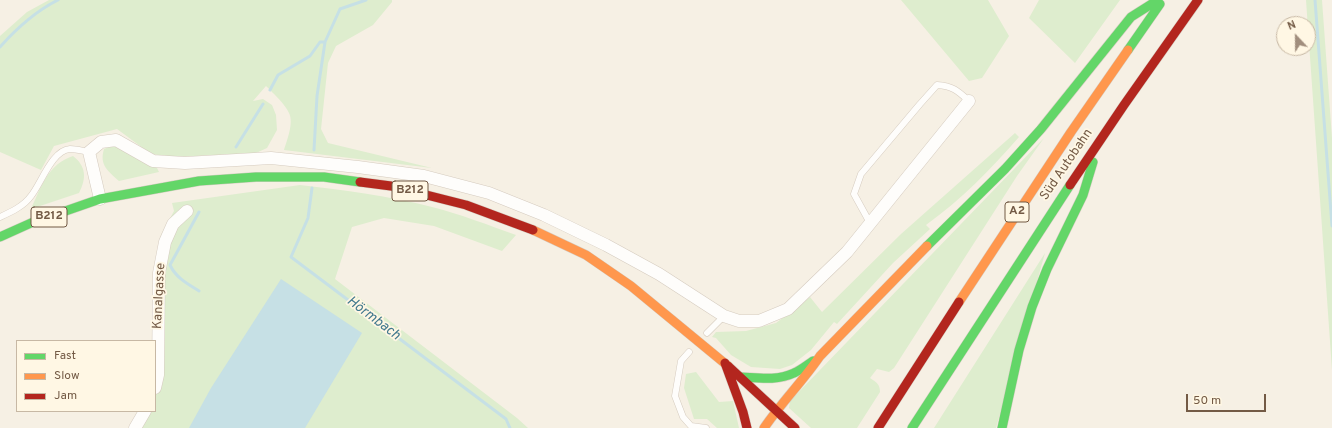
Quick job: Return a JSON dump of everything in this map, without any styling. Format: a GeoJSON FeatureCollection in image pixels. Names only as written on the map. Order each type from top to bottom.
{"type":"FeatureCollection","features":[{"type":"Feature","properties":{"kind":"main road"},"geometry":{"type":"LineString","coordinates":[[764,428],[776,410],[810,372],[820,356],[920,253],[1005,169],[1041,129],[1132,17],[1158,0]]}},
{"type":"Feature","properties":{"kind":"main road","name":"Süd Autobahn"},"geometry":{"type":"LineString","coordinates":[[878,428],[990,253],[1071,132],[1163,0]]}},
{"type":"Feature","properties":{"kind":"main road","name":"Süd Autobahn"},"geometry":{"type":"LineString","coordinates":[[912,428],[1013,270],[1100,139],[1198,0]]}},
{"type":"Feature","properties":{"kind":"main road"},"geometry":{"type":"LineString","coordinates":[[1002,428],[1019,350],[1032,307],[1047,270],[1083,195],[1100,139]]}},
{"type":"Feature","properties":{"kind":"main road","name":"B212"},"geometry":{"type":"LineString","coordinates":[[0,237],[31,223],[100,199],[199,181],[256,177],[324,177],[391,186],[466,205],[531,229],[586,256],[631,286],[741,377],[795,428]]}},
{"type":"Feature","properties":{"kind":"main road"},"geometry":{"type":"LineString","coordinates":[[741,377],[765,379],[779,378],[791,374],[820,356]]}},
{"type":"Feature","properties":{"kind":"main road"},"geometry":{"type":"LineString","coordinates":[[724,363],[741,402],[746,417],[747,428]]}},
{"type":"Feature","properties":{"kind":"street"},"geometry":{"type":"LineString","coordinates":[[100,199],[89,152],[101,142],[116,140],[153,161],[185,163],[271,158],[358,167],[424,176],[489,194],[544,215],[606,245],[659,274],[724,316],[739,322],[758,321],[788,309],[847,252],[969,102]]}},
{"type":"Feature","properties":{"kind":"street","name":"Kanalgasse"},"geometry":{"type":"LineString","coordinates":[[156,384],[158,375],[159,273],[165,242],[173,224],[187,211]]}},
{"type":"Feature","properties":{"kind":"street"},"geometry":{"type":"LineString","coordinates":[[135,428],[144,412]]}},
{"type":"Feature","properties":{"kind":"lane"},"geometry":{"type":"LineString","coordinates":[[870,223],[854,194],[861,174],[937,85],[949,86],[961,94],[969,102]]}},
{"type":"Feature","properties":{"kind":"lane"},"geometry":{"type":"LineString","coordinates":[[0,217],[16,209],[31,197],[59,153],[69,149],[89,152]]}},
{"type":"Feature","properties":{"kind":"lane"},"geometry":{"type":"LineString","coordinates":[[707,333],[724,316]]}},
{"type":"Feature","properties":{"kind":"lane"},"geometry":{"type":"LineString","coordinates":[[689,352],[681,361],[675,396],[684,417],[691,426],[706,428]]}},
{"type":"Feature","properties":{"kind":"green space"},"geometry":{"type":"Polygon","coordinates":[[[49,0],[392,0],[392,2],[373,25],[336,46],[328,63],[321,129],[328,143],[432,168],[284,150],[290,132],[291,122],[289,113],[285,106],[266,86],[253,101],[263,99],[272,105],[276,115],[277,130],[267,148],[256,153],[175,157],[151,154],[117,129],[54,146],[41,170],[0,152],[0,36],[27,12],[49,0]]]}},
{"type":"Feature","properties":{"kind":"green space"},"geometry":{"type":"Polygon","coordinates":[[[901,0],[988,0],[1009,36],[982,78],[969,81],[901,0]]]}},
{"type":"Feature","properties":{"kind":"green space"},"geometry":{"type":"Polygon","coordinates":[[[1039,0],[1120,0],[1075,63],[1029,18],[1039,0]]]}},
{"type":"Feature","properties":{"kind":"green space"},"geometry":{"type":"Polygon","coordinates":[[[1306,0],[1322,0],[1332,138],[1332,370],[1310,56],[1316,56],[1316,16],[1307,16],[1306,0]]]}},
{"type":"Feature","properties":{"kind":"green space"},"geometry":{"type":"Polygon","coordinates":[[[1015,133],[1019,137],[997,161],[952,205],[926,225],[930,229],[893,263],[837,324],[834,322],[811,350],[792,365],[780,369],[751,367],[731,355],[716,338],[712,337],[716,332],[746,331],[776,323],[810,297],[822,312],[901,234],[1015,133]]]}},
{"type":"Feature","properties":{"kind":"green space"},"geometry":{"type":"Polygon","coordinates":[[[1044,138],[1017,176],[894,368],[889,372],[877,369],[870,378],[876,382],[880,392],[857,428],[811,428],[789,408],[790,401],[1044,138]]]}},
{"type":"Feature","properties":{"kind":"green space"},"geometry":{"type":"Polygon","coordinates":[[[111,146],[124,148],[156,166],[159,172],[119,181],[111,174],[104,164],[104,149],[111,146]]]}},
{"type":"Feature","properties":{"kind":"green space"},"geometry":{"type":"Polygon","coordinates":[[[73,156],[81,164],[84,173],[82,188],[79,193],[31,209],[46,177],[51,170],[64,160],[73,156]]]}},
{"type":"Feature","properties":{"kind":"green space"},"geometry":{"type":"Polygon","coordinates":[[[300,185],[366,194],[416,203],[453,213],[516,235],[502,251],[434,226],[384,218],[352,227],[335,279],[528,428],[132,428],[140,412],[156,412],[154,287],[161,235],[174,211],[172,203],[300,185]]]}},
{"type":"Feature","properties":{"kind":"green space"},"geometry":{"type":"Polygon","coordinates":[[[1045,253],[996,428],[934,428],[1045,253]]]}},
{"type":"Feature","properties":{"kind":"green space"},"geometry":{"type":"Polygon","coordinates":[[[696,372],[719,402],[733,401],[739,428],[717,428],[707,419],[694,419],[684,388],[686,374],[696,372]]]}},
{"type":"Feature","properties":{"kind":"water"},"geometry":{"type":"Polygon","coordinates":[[[281,279],[362,333],[305,428],[189,428],[211,388],[281,279]]]}},
{"type":"Feature","properties":{"kind":"waterway","name":"Hörmbach"},"geometry":{"type":"LineString","coordinates":[[0,47],[27,20],[58,0]]}},
{"type":"Feature","properties":{"kind":"waterway","name":"Hörmbach"},"geometry":{"type":"LineString","coordinates":[[314,150],[317,96],[325,42],[340,9],[366,0]]}},
{"type":"Feature","properties":{"kind":"waterway"},"geometry":{"type":"LineString","coordinates":[[1315,0],[1332,226]]}},
{"type":"Feature","properties":{"kind":"waterway"},"geometry":{"type":"LineString","coordinates":[[270,90],[278,75],[310,56],[320,42],[325,42]]}},
{"type":"Feature","properties":{"kind":"waterway"},"geometry":{"type":"LineString","coordinates":[[236,147],[263,104]]}},
{"type":"Feature","properties":{"kind":"waterway","name":"Hörmbach"},"geometry":{"type":"LineString","coordinates":[[312,188],[308,218],[291,257],[506,419],[510,428]]}},
{"type":"Feature","properties":{"kind":"waterway"},"geometry":{"type":"LineString","coordinates":[[199,212],[170,265],[179,277],[199,291]]}},
{"type":"Feature","properties":{"kind":"traffic: fast"},"geometry":{"type":"LineString","coordinates":[[927,246],[1005,169],[1041,129],[1131,17],[1158,0]]}},
{"type":"Feature","properties":{"kind":"traffic: fast"},"geometry":{"type":"LineString","coordinates":[[1128,50],[1160,4]]}},
{"type":"Feature","properties":{"kind":"traffic: fast"},"geometry":{"type":"LineString","coordinates":[[1002,428],[1019,350],[1032,307],[1047,269],[1083,195],[1093,162]]}},
{"type":"Feature","properties":{"kind":"traffic: fast"},"geometry":{"type":"LineString","coordinates":[[0,237],[31,223],[100,199],[199,181],[256,177],[324,177],[360,182]]}},
{"type":"Feature","properties":{"kind":"traffic: fast"},"geometry":{"type":"LineString","coordinates":[[912,428],[1070,185]]}},
{"type":"Feature","properties":{"kind":"traffic: fast"},"geometry":{"type":"LineString","coordinates":[[741,377],[768,378],[788,376],[797,372],[813,361]]}},
{"type":"Feature","properties":{"kind":"traffic: slow"},"geometry":{"type":"LineString","coordinates":[[959,302],[1071,132],[1128,50]]}},
{"type":"Feature","properties":{"kind":"traffic: slow"},"geometry":{"type":"LineString","coordinates":[[533,230],[586,255],[631,286],[728,366]]}},
{"type":"Feature","properties":{"kind":"traffic: slow"},"geometry":{"type":"LineString","coordinates":[[764,428],[820,356],[927,246]]}},
{"type":"Feature","properties":{"kind":"traffic: jam"},"geometry":{"type":"LineString","coordinates":[[1070,185],[1198,0]]}},
{"type":"Feature","properties":{"kind":"traffic: jam"},"geometry":{"type":"LineString","coordinates":[[360,182],[391,186],[466,205],[533,230]]}},
{"type":"Feature","properties":{"kind":"traffic: jam"},"geometry":{"type":"LineString","coordinates":[[878,428],[959,302]]}},
{"type":"Feature","properties":{"kind":"traffic: jam"},"geometry":{"type":"LineString","coordinates":[[725,363],[743,412],[747,428]]}},
{"type":"Feature","properties":{"kind":"traffic: jam"},"geometry":{"type":"LineString","coordinates":[[728,366],[795,428]]}}]}
